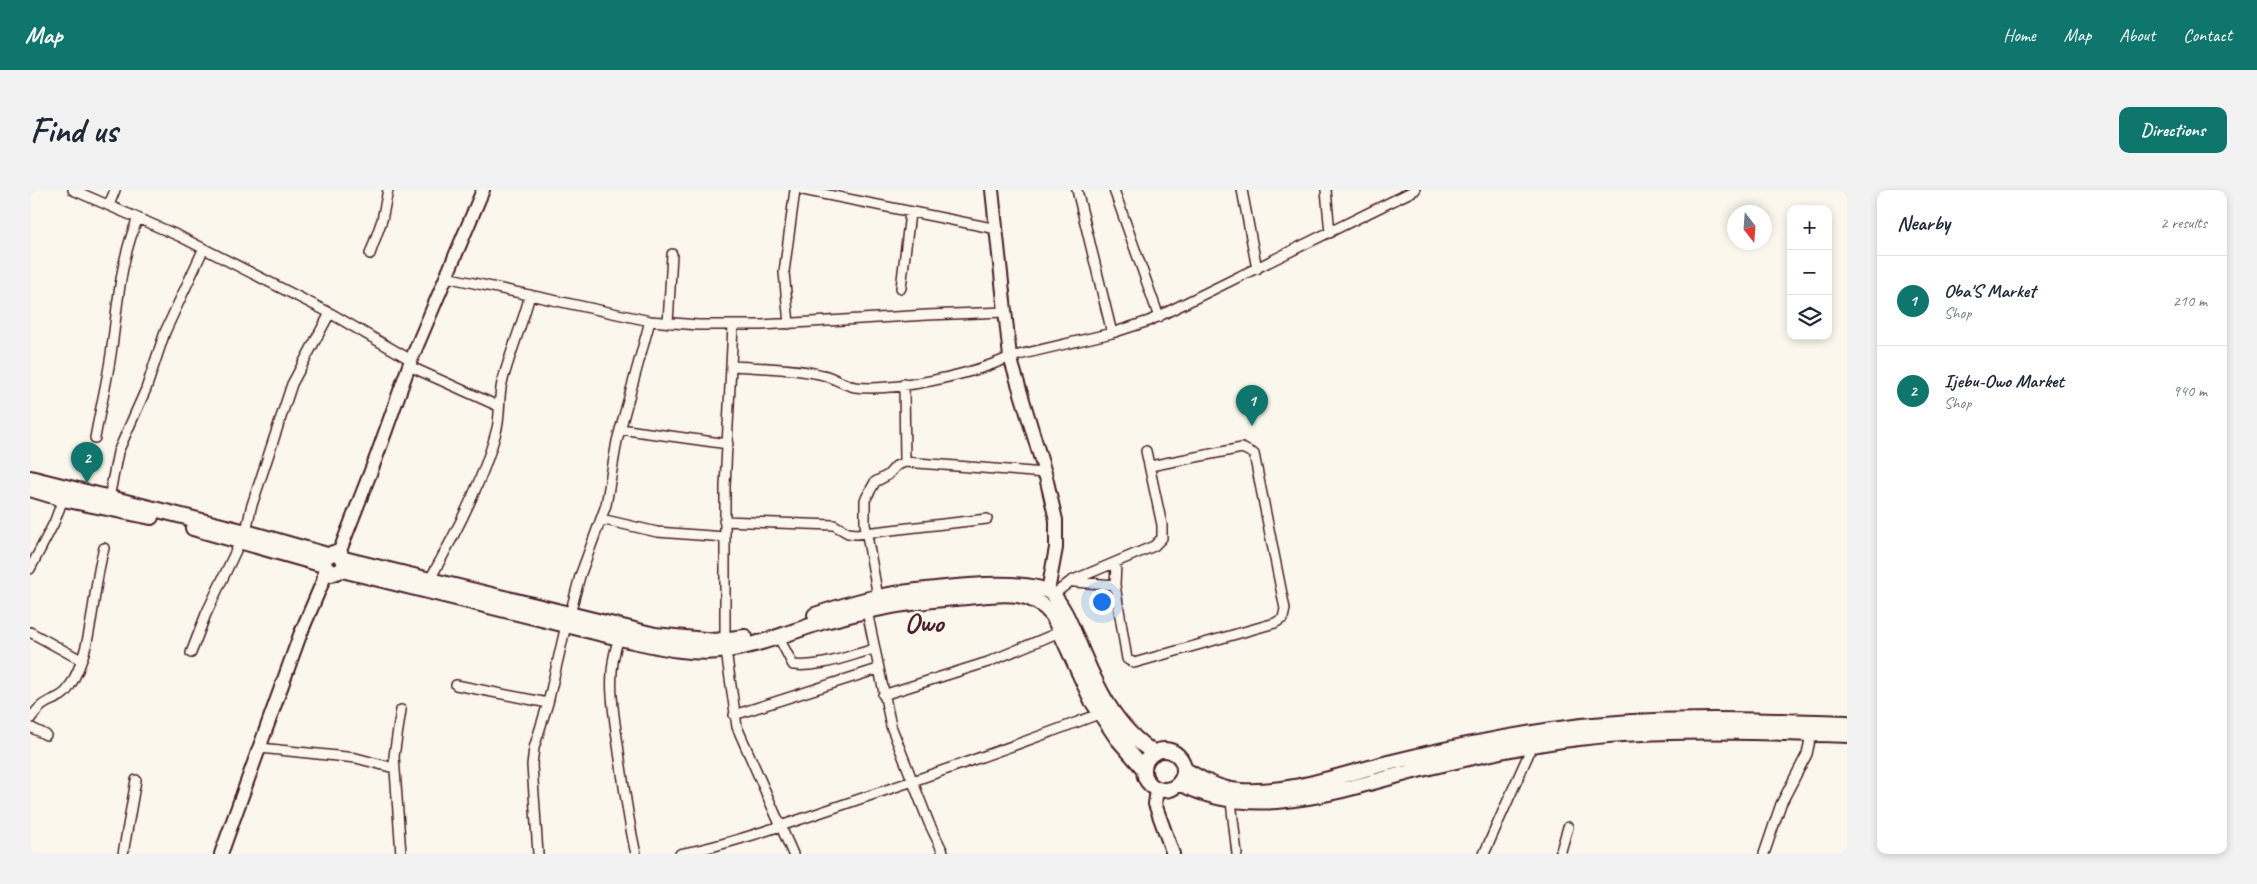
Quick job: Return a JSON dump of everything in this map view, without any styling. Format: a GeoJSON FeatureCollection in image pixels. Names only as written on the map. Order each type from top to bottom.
{"type":"FeatureCollection","features":[{"type":"Feature","properties":{"kind":"main road"},"geometry":{"type":"LineString","coordinates":[[30,478],[109,498],[243,537],[332,566],[568,619],[726,646],[764,632],[878,597],[898,599],[995,593],[1019,594],[1036,600],[1046,607],[1062,631],[1099,714],[1144,769],[1146,779],[1162,790],[1180,783],[1207,795],[1231,801],[1269,802],[1291,800],[1479,755],[1533,745],[1610,736],[1678,732],[1763,732],[1847,735]]}},
{"type":"Feature","properties":{"kind":"main road"},"geometry":{"type":"LineString","coordinates":[[30,489],[64,499],[243,537]]}},
{"type":"Feature","properties":{"kind":"main road"},"geometry":{"type":"LineString","coordinates":[[332,566],[430,579],[568,619],[618,638],[692,651],[778,636],[898,599],[981,585],[1023,584],[1050,593],[1064,611],[1111,712],[1139,744],[1154,753]]}},
{"type":"Feature","properties":{"kind":"main road"},"geometry":{"type":"LineString","coordinates":[[1184,769],[1204,781],[1228,789],[1267,790],[1305,786],[1388,763],[1538,732],[1630,722],[1847,723]]}},
{"type":"Feature","properties":{"kind":"main road"},"geometry":{"type":"LineString","coordinates":[[1144,769],[1147,760],[1154,753],[1164,750],[1174,753],[1181,759],[1184,769],[1180,783]]}},
{"type":"Feature","properties":{"kind":"street"},"geometry":{"type":"LineString","coordinates":[[73,190],[138,218],[330,312],[410,363],[498,406]]}},
{"type":"Feature","properties":{"kind":"street"},"geometry":{"type":"LineString","coordinates":[[109,205],[115,190]]}},
{"type":"Feature","properties":{"kind":"street"},"geometry":{"type":"LineString","coordinates":[[370,254],[382,220],[388,190]]}},
{"type":"Feature","properties":{"kind":"street"},"geometry":{"type":"LineString","coordinates":[[221,854],[300,635],[332,566],[410,363],[483,190]]}},
{"type":"Feature","properties":{"kind":"street"},"geometry":{"type":"LineString","coordinates":[[789,324],[784,272],[794,190]]}},
{"type":"Feature","properties":{"kind":"street"},"geometry":{"type":"LineString","coordinates":[[803,190],[996,229]]}},
{"type":"Feature","properties":{"kind":"street"},"geometry":{"type":"LineString","coordinates":[[992,190],[1010,357],[1054,506],[1057,534],[1050,593]]}},
{"type":"Feature","properties":{"kind":"street"},"geometry":{"type":"LineString","coordinates":[[1076,190],[1112,333]]}},
{"type":"Feature","properties":{"kind":"street"},"geometry":{"type":"LineString","coordinates":[[1114,190],[1159,317]]}},
{"type":"Feature","properties":{"kind":"street"},"geometry":{"type":"LineString","coordinates":[[1242,190],[1257,269]]}},
{"type":"Feature","properties":{"kind":"street"},"geometry":{"type":"LineString","coordinates":[[1326,190],[1330,233]]}},
{"type":"Feature","properties":{"kind":"street"},"geometry":{"type":"LineString","coordinates":[[732,366],[824,375],[852,387],[875,388],[945,376],[996,364],[1010,357],[1112,333],[1159,317],[1415,190]]}},
{"type":"Feature","properties":{"kind":"street"},"geometry":{"type":"LineString","coordinates":[[901,288],[910,213]]}},
{"type":"Feature","properties":{"kind":"street"},"geometry":{"type":"LineString","coordinates":[[95,438],[110,357],[123,261],[127,244],[138,218]]}},
{"type":"Feature","properties":{"kind":"street"},"geometry":{"type":"LineString","coordinates":[[109,498],[118,452],[146,389],[165,332],[203,250]]}},
{"type":"Feature","properties":{"kind":"street"},"geometry":{"type":"LineString","coordinates":[[668,323],[672,254]]}},
{"type":"Feature","properties":{"kind":"street"},"geometry":{"type":"LineString","coordinates":[[446,277],[650,321],[668,323],[733,326],[1005,312]]}},
{"type":"Feature","properties":{"kind":"street"},"geometry":{"type":"LineString","coordinates":[[430,579],[451,542],[486,463],[497,430],[502,382],[530,295]]}},
{"type":"Feature","properties":{"kind":"street"},"geometry":{"type":"LineString","coordinates":[[191,653],[206,614],[243,537],[292,384],[330,312]]}},
{"type":"Feature","properties":{"kind":"street"},"geometry":{"type":"LineString","coordinates":[[538,854],[532,765],[534,748],[548,703],[580,576],[610,490],[620,429],[650,321]]}},
{"type":"Feature","properties":{"kind":"street"},"geometry":{"type":"LineString","coordinates":[[733,326],[724,521],[726,646],[737,727],[782,825],[793,854]]}},
{"type":"Feature","properties":{"kind":"street"},"geometry":{"type":"LineString","coordinates":[[904,384],[905,462]]}},
{"type":"Feature","properties":{"kind":"street"},"geometry":{"type":"LineString","coordinates":[[620,429],[728,444]]}},
{"type":"Feature","properties":{"kind":"street"},"geometry":{"type":"LineString","coordinates":[[1116,564],[1115,585],[1127,659],[1134,663],[1275,623],[1283,618],[1285,609],[1254,454],[1242,448],[1150,466]]}},
{"type":"Feature","properties":{"kind":"street"},"geometry":{"type":"LineString","coordinates":[[1050,593],[1072,581],[1116,564],[1154,546],[1162,538],[1162,525],[1146,451]]}},
{"type":"Feature","properties":{"kind":"street"},"geometry":{"type":"LineString","coordinates":[[878,597],[866,533],[864,510],[868,492],[875,482],[888,475],[896,466],[905,462],[1045,473]]}},
{"type":"Feature","properties":{"kind":"street"},"geometry":{"type":"LineString","coordinates":[[30,569],[64,499]]}},
{"type":"Feature","properties":{"kind":"street"},"geometry":{"type":"LineString","coordinates":[[724,521],[828,524],[848,533],[866,533],[987,519]]}},
{"type":"Feature","properties":{"kind":"street"},"geometry":{"type":"LineString","coordinates":[[601,520],[657,532],[725,537]]}},
{"type":"Feature","properties":{"kind":"street"},"geometry":{"type":"LineString","coordinates":[[30,719],[39,708],[64,694],[81,660],[88,635],[97,573],[104,548]]}},
{"type":"Feature","properties":{"kind":"street"},"geometry":{"type":"LineString","coordinates":[[1072,581],[1115,585]]}},
{"type":"Feature","properties":{"kind":"street"},"geometry":{"type":"LineString","coordinates":[[866,610],[891,726],[912,782],[944,854]]}},
{"type":"Feature","properties":{"kind":"street"},"geometry":{"type":"LineString","coordinates":[[883,695],[988,662],[1062,631]]}},
{"type":"Feature","properties":{"kind":"street"},"geometry":{"type":"LineString","coordinates":[[30,632],[81,660]]}},
{"type":"Feature","properties":{"kind":"street"},"geometry":{"type":"LineString","coordinates":[[778,636],[793,665],[827,662],[874,648]]}},
{"type":"Feature","properties":{"kind":"street"},"geometry":{"type":"LineString","coordinates":[[618,638],[613,653],[611,684],[622,775],[636,854]]}},
{"type":"Feature","properties":{"kind":"street"},"geometry":{"type":"LineString","coordinates":[[734,715],[878,670]]}},
{"type":"Feature","properties":{"kind":"street"},"geometry":{"type":"LineString","coordinates":[[456,685],[548,703]]}},
{"type":"Feature","properties":{"kind":"street"},"geometry":{"type":"LineString","coordinates":[[401,710],[394,768],[401,854]]}},
{"type":"Feature","properties":{"kind":"street"},"geometry":{"type":"LineString","coordinates":[[680,854],[709,848],[912,782],[1099,714]]}},
{"type":"Feature","properties":{"kind":"street"},"geometry":{"type":"LineString","coordinates":[[30,727],[46,735]]}},
{"type":"Feature","properties":{"kind":"street"},"geometry":{"type":"LineString","coordinates":[[1484,854],[1538,732]]}},
{"type":"Feature","properties":{"kind":"street"},"geometry":{"type":"LineString","coordinates":[[1764,854],[1781,804],[1807,754],[1811,735]]}},
{"type":"Feature","properties":{"kind":"street"},"geometry":{"type":"LineString","coordinates":[[260,748],[356,758],[394,768]]}},
{"type":"Feature","properties":{"kind":"street"},"geometry":{"type":"LineString","coordinates":[[123,854],[136,780]]}},
{"type":"Feature","properties":{"kind":"street"},"geometry":{"type":"LineString","coordinates":[[1162,790],[1155,804],[1173,854]]}},
{"type":"Feature","properties":{"kind":"street"},"geometry":{"type":"LineString","coordinates":[[1231,801],[1237,854]]}},
{"type":"Feature","properties":{"kind":"street"},"geometry":{"type":"LineString","coordinates":[[1560,854],[1568,827]]}},
{"type":"Feature","properties":{"kind":"place","name":"Oba'S Market"},"geometry":{"type":"Point","coordinates":[1252,426]}},
{"type":"Feature","properties":{"kind":"place","name":"Ijebu-Owo Market"},"geometry":{"type":"Point","coordinates":[87,483]}},
{"type":"Feature","properties":{"kind":"district","name":"Owo"},"geometry":{"type":"Point","coordinates":[924,622]}}]}
